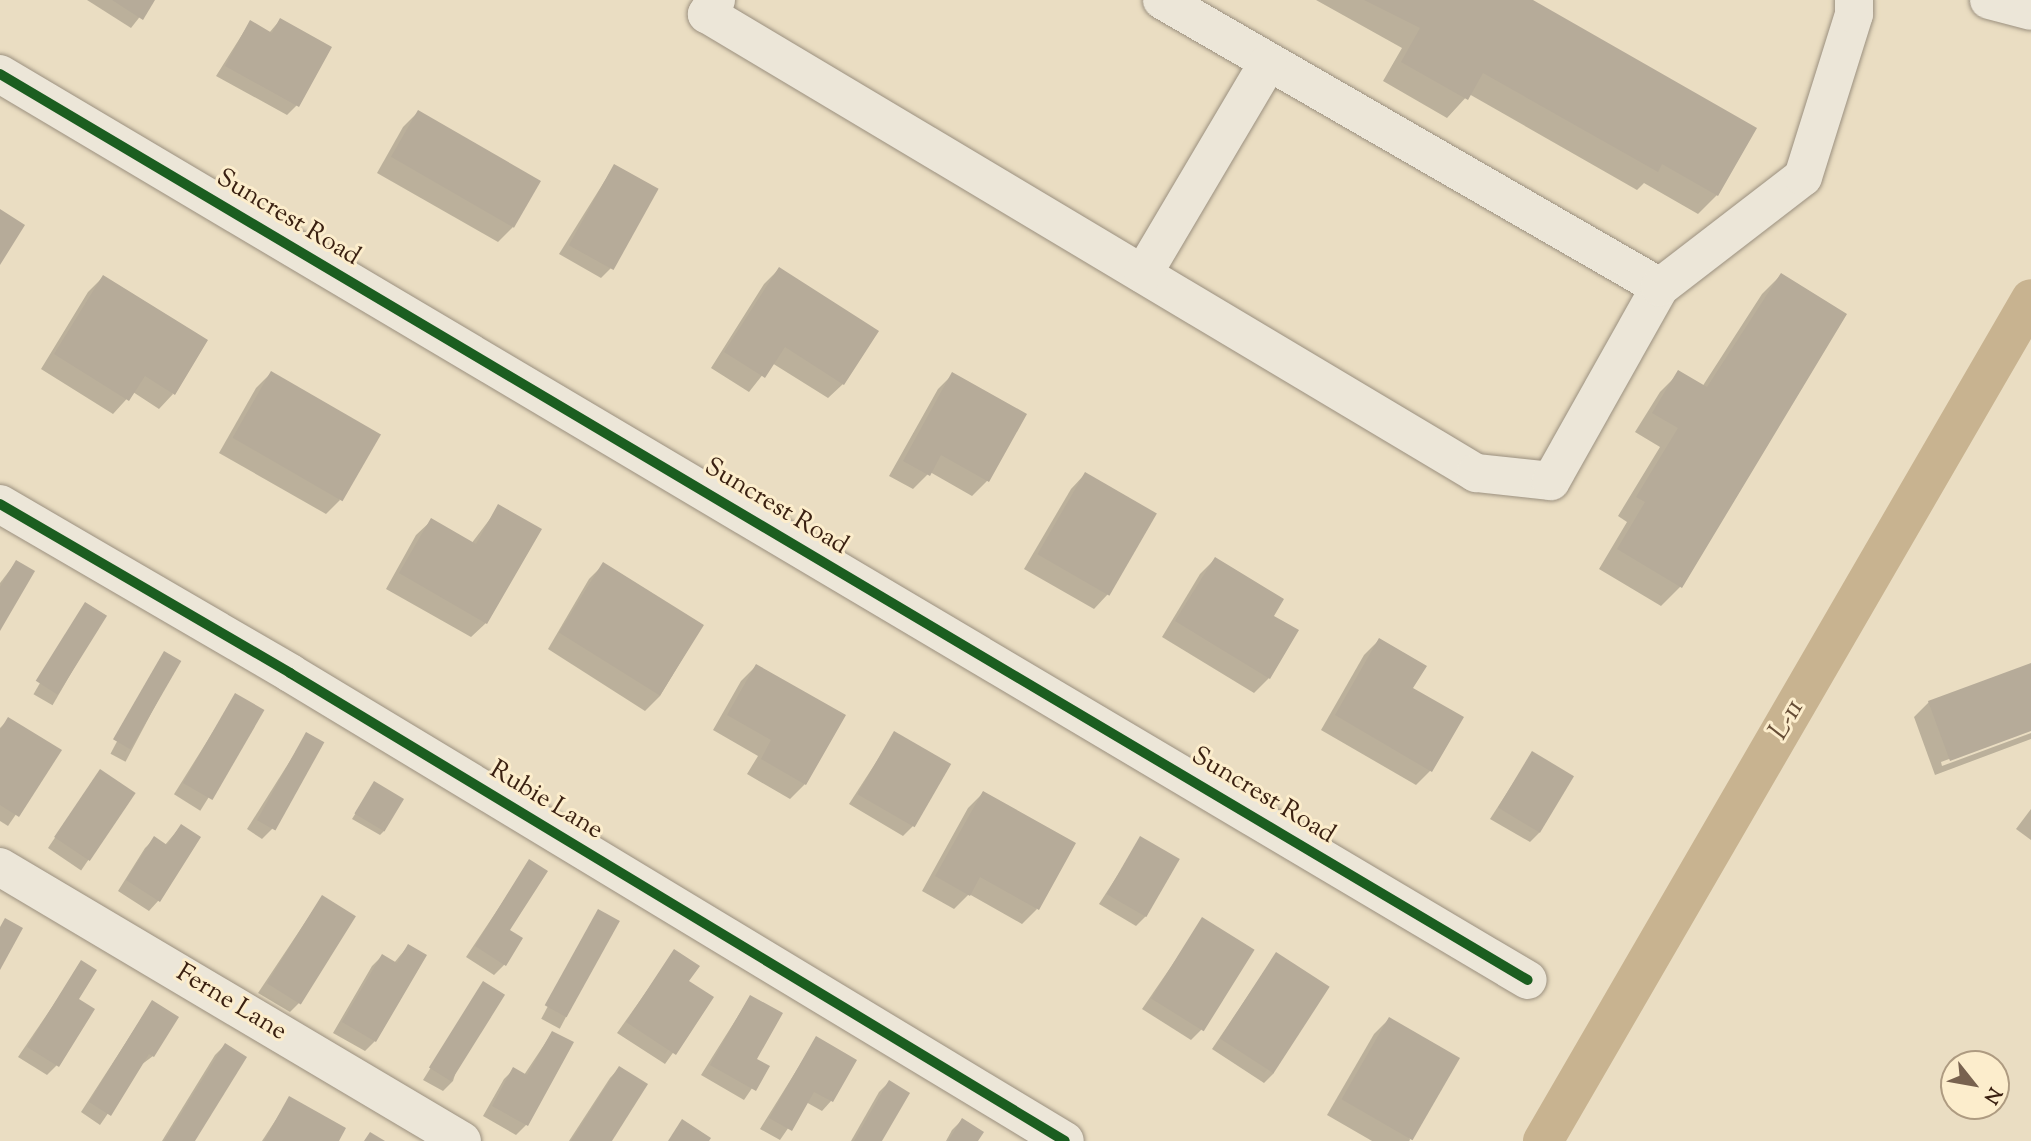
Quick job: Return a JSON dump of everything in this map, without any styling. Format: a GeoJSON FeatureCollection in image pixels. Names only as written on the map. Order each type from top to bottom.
{"type":"FeatureCollection","features":[{"type":"Feature","properties":{"kind":"street"},"geometry":{"type":"LineString","coordinates":[[716,0],[707,14],[1476,473],[1550,481],[1660,288],[1803,177],[1854,14],[1854,0]]}},
{"type":"Feature","properties":{"kind":"street"},"geometry":{"type":"LineString","coordinates":[[1162,0],[1660,288]]}},
{"type":"Feature","properties":{"kind":"street"},"geometry":{"type":"LineString","coordinates":[[1989,0],[2031,11]]}},
{"type":"Feature","properties":{"kind":"street"},"geometry":{"type":"LineString","coordinates":[[1143,274],[1268,63]]}},
{"type":"Feature","properties":{"kind":"street","name":"Suncrest Road"},"geometry":{"type":"LineString","coordinates":[[0,74],[1528,980]]}},
{"type":"Feature","properties":{"kind":"street","name":"Rubie Lane"},"geometry":{"type":"LineString","coordinates":[[0,504],[290,673],[1065,1141]]}},
{"type":"Feature","properties":{"kind":"street","name":"Ferne Lane"},"geometry":{"type":"LineString","coordinates":[[0,867],[462,1141]]}},
{"type":"Feature","properties":{"kind":"building"},"geometry":{"type":"Polygon","coordinates":[[[112,0],[155,0],[143,20],[112,0]]]}},
{"type":"Feature","properties":{"kind":"building"},"geometry":{"type":"Polygon","coordinates":[[[1364,0],[1533,0],[1757,128],[1718,196],[1662,164],[1658,172],[1483,73],[1468,100],[1401,62],[1420,28],[1364,0]]]}},
{"type":"Feature","properties":{"kind":"building"},"geometry":{"type":"Polygon","coordinates":[[[280,18],[332,47],[299,107],[225,66],[250,20],[272,33],[280,18]]]}},
{"type":"Feature","properties":{"kind":"building"},"geometry":{"type":"Polygon","coordinates":[[[418,110],[541,181],[514,228],[391,157],[418,110]]]}},
{"type":"Feature","properties":{"kind":"building"},"geometry":{"type":"Polygon","coordinates":[[[614,164],[659,189],[614,270],[569,245],[614,164]]]}},
{"type":"Feature","properties":{"kind":"building"},"geometry":{"type":"Polygon","coordinates":[[[0,209],[25,225],[0,265],[0,209]]]}},
{"type":"Feature","properties":{"kind":"building"},"geometry":{"type":"Polygon","coordinates":[[[779,267],[879,331],[844,385],[785,347],[765,378],[724,352],[779,267]]]}},
{"type":"Feature","properties":{"kind":"building"},"geometry":{"type":"Polygon","coordinates":[[[1781,273],[1847,314],[1682,588],[1617,549],[1645,502],[1636,497],[1678,428],[1652,413],[1678,370],[1707,387],[1781,273]]]}},
{"type":"Feature","properties":{"kind":"building"},"geometry":{"type":"Polygon","coordinates":[[[103,275],[208,340],[175,395],[145,376],[129,401],[54,354],[103,275]]]}},
{"type":"Feature","properties":{"kind":"building"},"geometry":{"type":"Polygon","coordinates":[[[271,371],[381,434],[342,501],[232,438],[271,371]]]}},
{"type":"Feature","properties":{"kind":"building"},"geometry":{"type":"Polygon","coordinates":[[[952,372],[1027,414],[989,482],[941,455],[930,476],[903,461],[952,372]]]}},
{"type":"Feature","properties":{"kind":"building"},"geometry":{"type":"Polygon","coordinates":[[[1085,472],[1157,514],[1109,596],[1038,554],[1085,472]]]}},
{"type":"Feature","properties":{"kind":"building"},"geometry":{"type":"Polygon","coordinates":[[[498,504],[542,529],[487,624],[399,573],[431,518],[476,544],[498,504]]]}},
{"type":"Feature","properties":{"kind":"building"},"geometry":{"type":"Polygon","coordinates":[[[1215,557],[1284,599],[1274,616],[1299,630],[1270,679],[1175,621],[1215,557]]]}},
{"type":"Feature","properties":{"kind":"building"},"geometry":{"type":"Polygon","coordinates":[[[16,560],[35,571],[0,631],[0,587],[16,560]]]}},
{"type":"Feature","properties":{"kind":"building"},"geometry":{"type":"Polygon","coordinates":[[[603,562],[704,625],[660,695],[559,632],[603,562]]]}},
{"type":"Feature","properties":{"kind":"building"},"geometry":{"type":"Polygon","coordinates":[[[85,602],[107,616],[58,695],[36,681],[85,602]]]}},
{"type":"Feature","properties":{"kind":"building"},"geometry":{"type":"Polygon","coordinates":[[[1379,638],[1427,666],[1413,688],[1464,717],[1432,772],[1335,715],[1379,638]]]}},
{"type":"Feature","properties":{"kind":"building"},"geometry":{"type":"Polygon","coordinates":[[[164,651],[181,661],[130,749],[113,739],[164,651]]]}},
{"type":"Feature","properties":{"kind":"building"},"geometry":{"type":"Polygon","coordinates":[[[2031,663],[2031,731],[1950,761],[1928,701],[2031,663]]]}},
{"type":"Feature","properties":{"kind":"building"},"geometry":{"type":"Polygon","coordinates":[[[756,664],[846,715],[806,785],[761,759],[771,740],[727,715],[756,664]]]}},
{"type":"Feature","properties":{"kind":"building"},"geometry":{"type":"Polygon","coordinates":[[[235,693],[264,710],[212,800],[183,783],[235,693]]]}},
{"type":"Feature","properties":{"kind":"building"},"geometry":{"type":"Polygon","coordinates":[[[8,717],[62,750],[19,817],[0,805],[0,730],[8,717]]]}},
{"type":"Feature","properties":{"kind":"building"},"geometry":{"type":"Polygon","coordinates":[[[894,731],[951,764],[915,827],[858,794],[894,731]]]}},
{"type":"Feature","properties":{"kind":"building"},"geometry":{"type":"Polygon","coordinates":[[[306,732],[324,742],[275,831],[257,820],[306,732]]]}},
{"type":"Feature","properties":{"kind":"building"},"geometry":{"type":"Polygon","coordinates":[[[1532,751],[1574,776],[1540,833],[1498,808],[1532,751]]]}},
{"type":"Feature","properties":{"kind":"building"},"geometry":{"type":"Polygon","coordinates":[[[100,769],[136,793],[90,861],[54,837],[100,769]]]}},
{"type":"Feature","properties":{"kind":"building"},"geometry":{"type":"Polygon","coordinates":[[[374,781],[404,799],[384,832],[354,814],[374,781]]]}},
{"type":"Feature","properties":{"kind":"building"},"geometry":{"type":"Polygon","coordinates":[[[983,791],[1076,843],[1039,910],[980,877],[970,896],[935,876],[983,791]]]}},
{"type":"Feature","properties":{"kind":"building"},"geometry":{"type":"Polygon","coordinates":[[[181,824],[201,837],[160,902],[126,880],[154,836],[167,845],[181,824]]]}},
{"type":"Feature","properties":{"kind":"building"},"geometry":{"type":"Polygon","coordinates":[[[1140,836],[1180,859],[1146,917],[1106,894],[1140,836]]]}},
{"type":"Feature","properties":{"kind":"building"},"geometry":{"type":"Polygon","coordinates":[[[529,859],[548,871],[510,930],[523,938],[506,966],[475,946],[529,859]]]}},
{"type":"Feature","properties":{"kind":"building"},"geometry":{"type":"Polygon","coordinates":[[[322,895],[356,916],[301,1004],[267,983],[322,895]]]}},
{"type":"Feature","properties":{"kind":"building"},"geometry":{"type":"Polygon","coordinates":[[[598,909],[620,921],[567,1017],[545,1005],[598,909]]]}},
{"type":"Feature","properties":{"kind":"building"},"geometry":{"type":"Polygon","coordinates":[[[1202,917],[1255,950],[1204,1031],[1151,998],[1202,917]]]}},
{"type":"Feature","properties":{"kind":"building"},"geometry":{"type":"Polygon","coordinates":[[[5,918],[23,928],[0,970],[0,927],[5,918]]]}},
{"type":"Feature","properties":{"kind":"building"},"geometry":{"type":"Polygon","coordinates":[[[408,944],[427,955],[376,1042],[342,1022],[382,954],[397,963],[408,944]]]}},
{"type":"Feature","properties":{"kind":"building"},"geometry":{"type":"Polygon","coordinates":[[[674,949],[700,966],[689,981],[714,997],[676,1055],[626,1022],[674,949]]]}},
{"type":"Feature","properties":{"kind":"building"},"geometry":{"type":"Polygon","coordinates":[[[1276,952],[1330,987],[1274,1073],[1220,1038],[1276,952]]]}},
{"type":"Feature","properties":{"kind":"building"},"geometry":{"type":"Polygon","coordinates":[[[81,960],[97,970],[79,999],[95,1009],[59,1067],[27,1047],[81,960]]]}},
{"type":"Feature","properties":{"kind":"building"},"geometry":{"type":"Polygon","coordinates":[[[483,981],[505,995],[451,1081],[429,1068],[483,981]]]}},
{"type":"Feature","properties":{"kind":"building"},"geometry":{"type":"Polygon","coordinates":[[[750,995],[783,1013],[757,1059],[770,1066],[756,1091],[710,1065],[750,995]]]}},
{"type":"Feature","properties":{"kind":"building"},"geometry":{"type":"Polygon","coordinates":[[[152,1000],[179,1017],[154,1057],[149,1054],[111,1116],[89,1102],[152,1000]]]}},
{"type":"Feature","properties":{"kind":"building"},"geometry":{"type":"Polygon","coordinates":[[[1389,1017],[1460,1058],[1413,1140],[1342,1099],[1389,1017]]]}},
{"type":"Feature","properties":{"kind":"building"},"geometry":{"type":"Polygon","coordinates":[[[552,1031],[574,1042],[528,1126],[492,1106],[513,1067],[527,1075],[552,1031]]]}},
{"type":"Feature","properties":{"kind":"building"},"geometry":{"type":"Polygon","coordinates":[[[816,1036],[857,1060],[833,1102],[814,1092],[792,1131],[769,1118],[816,1036]]]}},
{"type":"Feature","properties":{"kind":"building"},"geometry":{"type":"Polygon","coordinates":[[[225,1043],[247,1057],[195,1141],[164,1141],[225,1043]]]}},
{"type":"Feature","properties":{"kind":"building"},"geometry":{"type":"Polygon","coordinates":[[[619,1066],[648,1084],[612,1141],[571,1141],[619,1066]]]}},
{"type":"Feature","properties":{"kind":"building"},"geometry":{"type":"Polygon","coordinates":[[[889,1080],[910,1093],[882,1141],[854,1141],[889,1080]]]}},
{"type":"Feature","properties":{"kind":"building"},"geometry":{"type":"Polygon","coordinates":[[[289,1096],[346,1128],[339,1141],[264,1141],[289,1096]]]}},
{"type":"Feature","properties":{"kind":"building"},"geometry":{"type":"Polygon","coordinates":[[[962,1118],[984,1132],[978,1141],[948,1141],[962,1118]]]}},
{"type":"Feature","properties":{"kind":"building"},"geometry":{"type":"Polygon","coordinates":[[[682,1119],[711,1138],[709,1141],[668,1141],[682,1119]]]}},
{"type":"Feature","properties":{"kind":"building"},"geometry":{"type":"Polygon","coordinates":[[[370,1132],[385,1141],[364,1141],[370,1132]]]}},
{"type":"Feature","properties":{"kind":"waterway","name":"L-11"},"geometry":{"type":"LineString","coordinates":[[1543,1141],[2031,299]]}},
{"type":"Feature","properties":{"kind":"cycle path"},"geometry":{"type":"LineString","coordinates":[[0,74],[1528,980]]}},
{"type":"Feature","properties":{"kind":"cycle path"},"geometry":{"type":"LineString","coordinates":[[0,504],[290,673],[1065,1141]]}}]}
